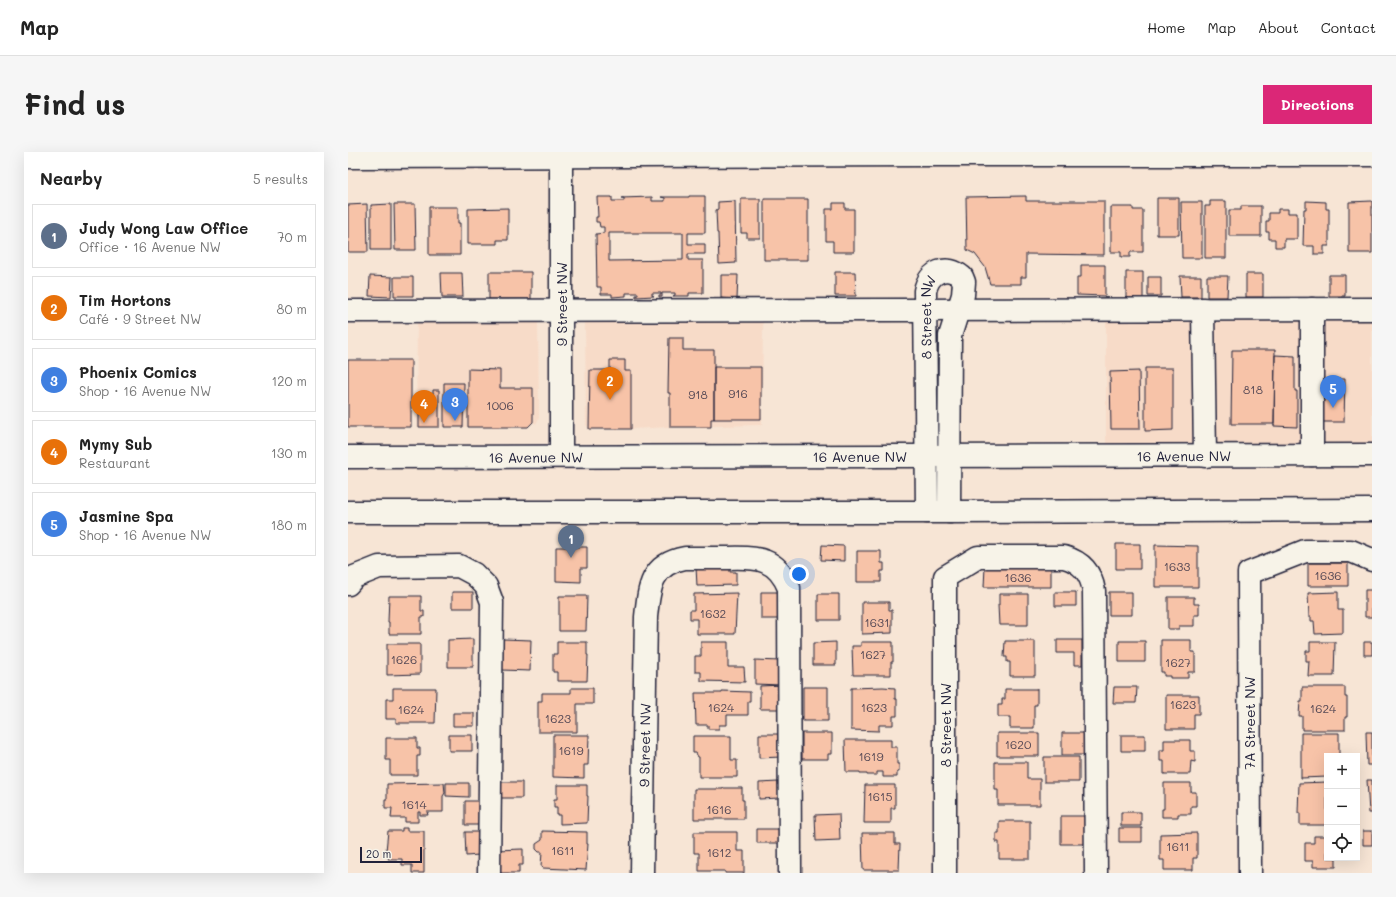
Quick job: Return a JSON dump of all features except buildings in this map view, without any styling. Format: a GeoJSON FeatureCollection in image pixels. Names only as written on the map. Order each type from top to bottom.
{"type":"FeatureCollection","features":[{"type":"Feature","properties":{"kind":"main road"},"geometry":{"type":"LineString","coordinates":[[348,158],[561,155],[1372,155]]}},
{"type":"Feature","properties":{"kind":"main road","name":"9 Street NW"},"geometry":{"type":"LineString","coordinates":[[561,155],[561,456]]}},
{"type":"Feature","properties":{"kind":"main road","name":"8 Street NW"},"geometry":{"type":"LineString","coordinates":[[927,512],[926,284],[934,274],[945,270],[957,273],[962,277],[964,282],[963,295],[950,336],[949,512]]}},
{"type":"Feature","properties":{"kind":"main road"},"geometry":{"type":"LineString","coordinates":[[1312,309],[1312,455]]}},
{"type":"Feature","properties":{"kind":"main road"},"geometry":{"type":"LineString","coordinates":[[348,310],[1372,309]]}},
{"type":"Feature","properties":{"kind":"main road"},"geometry":{"type":"LineString","coordinates":[[1203,310],[1204,456]]}},
{"type":"Feature","properties":{"kind":"main road","name":"16 Avenue NW"},"geometry":{"type":"LineString","coordinates":[[348,457],[1372,455]]}},
{"type":"Feature","properties":{"kind":"main road"},"geometry":{"type":"LineString","coordinates":[[1338,510],[1372,524]]}},
{"type":"Feature","properties":{"kind":"main road"},"geometry":{"type":"LineString","coordinates":[[348,512],[1372,510]]}},
{"type":"Feature","properties":{"kind":"main road","name":"7A Street NW"},"geometry":{"type":"LineString","coordinates":[[1250,873],[1249,573],[1305,552],[1351,551],[1372,560]]}},
{"type":"Feature","properties":{"kind":"main road","name":"8 Street NW"},"geometry":{"type":"LineString","coordinates":[[945,873],[945,577],[978,557],[1064,557],[1079,563],[1090,575],[1094,591],[1096,873]]}},
{"type":"Feature","properties":{"kind":"main road","name":"9 Street NW"},"geometry":{"type":"LineString","coordinates":[[642,873],[646,617],[648,591],[651,582],[663,567],[685,558],[759,559],[776,567],[786,580],[789,588],[790,873]]}},
{"type":"Feature","properties":{"kind":"main road"},"geometry":{"type":"LineString","coordinates":[[348,584],[354,577],[379,567],[459,566],[474,574],[486,586],[492,602],[489,873]]}},
{"type":"Feature","properties":{"kind":"shaded area"},"geometry":{"type":"Polygon","coordinates":[[[1106,309],[1372,309],[1372,455],[1106,456],[1106,309]]]}},
{"type":"Feature","properties":{"kind":"shaded area"},"geometry":{"type":"Polygon","coordinates":[[[538,318],[539,418],[536,424],[533,422],[528,427],[416,427],[417,319],[538,318]]]}},
{"type":"Feature","properties":{"kind":"shaded area"},"geometry":{"type":"Polygon","coordinates":[[[585,318],[763,318],[762,425],[589,429],[586,425],[585,318]]]}},
{"type":"Feature","properties":{"kind":"place","name":"Tim Hortons"},"geometry":{"type":"Point","coordinates":[610,400]}},
{"type":"Feature","properties":{"kind":"place","name":"Jasmine Spa"},"geometry":{"type":"Point","coordinates":[1333,408]}},
{"type":"Feature","properties":{"kind":"place","name":"Phoenix Comics"},"geometry":{"type":"Point","coordinates":[455,421]}},
{"type":"Feature","properties":{"kind":"place","name":"Mymy Sub"},"geometry":{"type":"Point","coordinates":[424,423]}},
{"type":"Feature","properties":{"kind":"place","name":"Judy Wong Law Office"},"geometry":{"type":"Point","coordinates":[571,558]}}]}
